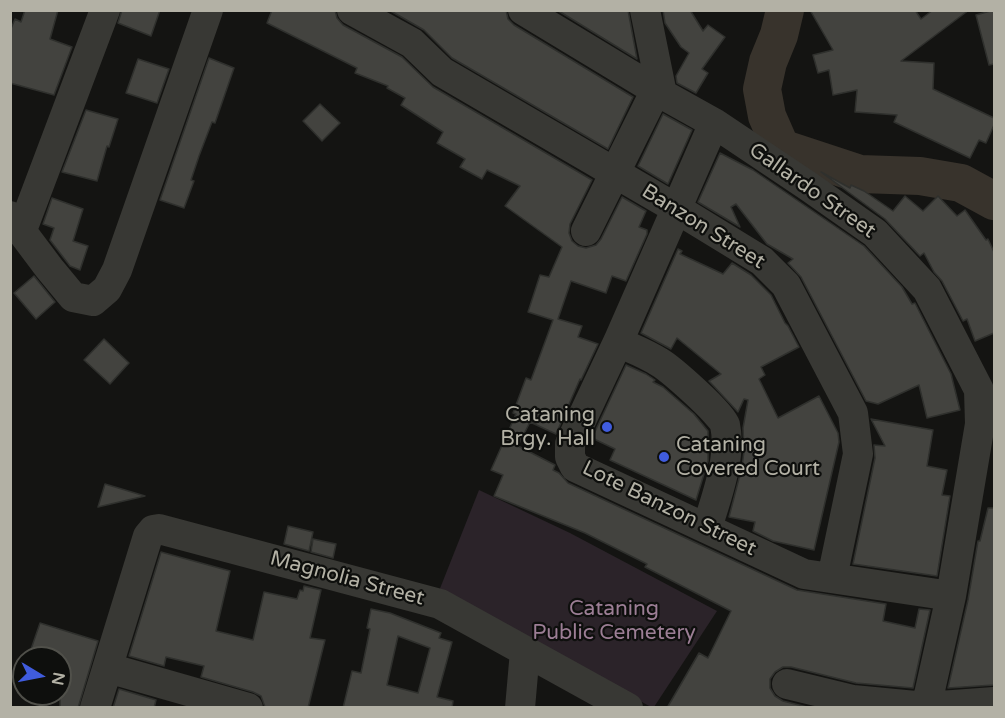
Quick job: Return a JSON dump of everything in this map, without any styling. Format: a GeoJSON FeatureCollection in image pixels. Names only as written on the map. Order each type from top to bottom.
{"type":"FeatureCollection","features":[{"type":"Feature","properties":{"kind":"street"},"geometry":{"type":"LineString","coordinates":[[105,10],[16,223],[73,297],[93,302],[107,289],[117,270],[208,10]]}},
{"type":"Feature","properties":{"kind":"street","name":"Banzon Street"},"geometry":{"type":"LineString","coordinates":[[352,10],[412,43],[442,72],[762,261],[786,285],[853,413],[858,454],[832,578]]}},
{"type":"Feature","properties":{"kind":"street","name":"Gallardo Street"},"geometry":{"type":"LineString","coordinates":[[523,10],[714,123],[875,233],[927,289],[987,396],[980,424],[951,596],[926,707]]}},
{"type":"Feature","properties":{"kind":"street"},"geometry":{"type":"LineString","coordinates":[[586,231],[614,172],[659,92],[645,10]]}},
{"type":"Feature","properties":{"kind":"street","name":"Lote Banzon Street"},"geometry":{"type":"LineString","coordinates":[[714,123],[618,342],[570,444],[570,457],[574,467],[804,573],[951,596]]}},
{"type":"Feature","properties":{"kind":"street"},"geometry":{"type":"LineString","coordinates":[[618,342],[659,362],[690,387],[724,422],[726,434],[724,471],[707,528]]}},
{"type":"Feature","properties":{"kind":"street","name":"Magnolia Street"},"geometry":{"type":"LineString","coordinates":[[108,668],[148,536],[153,530],[159,528],[440,604],[628,708]]}},
{"type":"Feature","properties":{"kind":"street"},"geometry":{"type":"LineString","coordinates":[[520,708],[525,651]]}},
{"type":"Feature","properties":{"kind":"street"},"geometry":{"type":"LineString","coordinates":[[95,708],[108,668],[248,708]]}},
{"type":"Feature","properties":{"kind":"street"},"geometry":{"type":"LineString","coordinates":[[787,684],[853,700],[926,707],[994,702]]}},
{"type":"Feature","properties":{"kind":"green space","name":"Cataning Public Cemetery"},"geometry":{"type":"Polygon","coordinates":[[[479,490],[570,533],[717,611],[654,707],[439,591],[479,490]]]}},
{"type":"Feature","properties":{"kind":"building"},"geometry":{"type":"Polygon","coordinates":[[[25,10],[58,10],[50,39],[72,47],[54,95],[10,83],[10,31],[15,19],[21,22],[25,10]]]}},
{"type":"Feature","properties":{"kind":"building"},"geometry":{"type":"Polygon","coordinates":[[[122,10],[160,10],[151,36],[118,23],[122,10]]]}},
{"type":"Feature","properties":{"kind":"building"},"geometry":{"type":"Polygon","coordinates":[[[272,10],[335,10],[337,18],[343,25],[402,57],[433,87],[592,180],[570,224],[569,233],[572,241],[578,246],[586,248],[596,245],[622,197],[646,211],[639,227],[647,230],[647,234],[626,281],[612,276],[606,293],[571,281],[558,319],[582,326],[578,337],[598,344],[556,434],[530,422],[518,446],[555,465],[553,470],[568,483],[797,590],[886,604],[883,621],[915,628],[919,609],[930,610],[913,688],[856,683],[783,667],[770,679],[770,688],[775,696],[783,701],[811,708],[667,708],[699,653],[708,658],[731,611],[645,567],[647,564],[585,533],[494,496],[503,475],[491,470],[516,414],[513,413],[526,378],[531,380],[553,320],[528,312],[540,275],[549,277],[562,247],[505,206],[520,186],[487,170],[482,179],[460,167],[465,159],[437,143],[443,132],[401,105],[405,98],[387,88],[388,86],[355,73],[357,68],[267,23],[272,10]]]}},
{"type":"Feature","properties":{"kind":"building"},"geometry":{"type":"Polygon","coordinates":[[[389,10],[506,10],[508,19],[514,25],[633,97],[608,149],[452,58],[424,30],[389,10]]]}},
{"type":"Feature","properties":{"kind":"building"},"geometry":{"type":"Polygon","coordinates":[[[557,10],[628,10],[637,59],[557,10]]]}},
{"type":"Feature","properties":{"kind":"building"},"geometry":{"type":"Polygon","coordinates":[[[663,10],[690,10],[703,31],[708,25],[725,37],[702,69],[708,73],[696,93],[677,83],[676,76],[689,53],[681,47],[665,23],[663,10]]]}},
{"type":"Feature","properties":{"kind":"building"},"geometry":{"type":"Polygon","coordinates":[[[810,10],[915,10],[921,19],[933,10],[969,10],[901,61],[934,63],[933,89],[994,118],[994,125],[986,143],[979,140],[970,158],[894,122],[897,115],[855,112],[857,90],[833,95],[829,70],[818,73],[813,55],[833,50],[810,10]]]}},
{"type":"Feature","properties":{"kind":"building"},"geometry":{"type":"Polygon","coordinates":[[[994,10],[994,64],[989,65],[976,15],[994,10]]]}},
{"type":"Feature","properties":{"kind":"building"},"geometry":{"type":"Polygon","coordinates":[[[209,58],[234,68],[215,123],[212,122],[199,156],[191,180],[194,181],[184,208],[160,200],[209,58]]]}},
{"type":"Feature","properties":{"kind":"building"},"geometry":{"type":"Polygon","coordinates":[[[138,59],[169,69],[157,103],[126,93],[138,59]]]}},
{"type":"Feature","properties":{"kind":"building"},"geometry":{"type":"Polygon","coordinates":[[[320,104],[340,123],[322,141],[303,121],[320,104]]]}},
{"type":"Feature","properties":{"kind":"building"},"geometry":{"type":"Polygon","coordinates":[[[86,110],[118,119],[97,181],[62,172],[86,110]]]}},
{"type":"Feature","properties":{"kind":"building"},"geometry":{"type":"Polygon","coordinates":[[[663,114],[692,130],[668,184],[638,166],[663,114]]]}},
{"type":"Feature","properties":{"kind":"building"},"geometry":{"type":"Polygon","coordinates":[[[720,153],[753,170],[864,246],[902,287],[912,304],[915,303],[951,374],[960,410],[927,418],[919,385],[878,404],[866,401],[801,277],[788,263],[793,259],[767,244],[736,204],[731,207],[740,227],[698,202],[720,153]]]}},
{"type":"Feature","properties":{"kind":"building"},"geometry":{"type":"Polygon","coordinates":[[[821,172],[850,188],[851,185],[864,191],[893,211],[905,196],[923,211],[938,196],[957,216],[965,210],[986,240],[988,239],[994,252],[994,333],[975,341],[967,319],[963,321],[924,253],[920,256],[885,219],[821,172]]]}},
{"type":"Feature","properties":{"kind":"building"},"geometry":{"type":"Polygon","coordinates":[[[52,198],[83,209],[73,241],[88,246],[80,270],[70,266],[50,240],[54,228],[43,224],[52,198]]]}},
{"type":"Feature","properties":{"kind":"building"},"geometry":{"type":"Polygon","coordinates":[[[678,249],[682,251],[680,254],[723,274],[732,263],[751,275],[771,295],[799,347],[761,367],[765,375],[759,379],[778,418],[819,396],[838,433],[839,442],[814,550],[773,541],[753,531],[755,522],[729,517],[742,467],[743,428],[748,400],[744,399],[738,412],[709,381],[721,374],[677,338],[671,349],[641,333],[678,249]]]}},
{"type":"Feature","properties":{"kind":"building"},"geometry":{"type":"Polygon","coordinates":[[[34,276],[55,302],[36,319],[14,293],[34,276]]]}},
{"type":"Feature","properties":{"kind":"building"},"geometry":{"type":"Polygon","coordinates":[[[104,339],[129,363],[110,384],[84,360],[104,339]]]}},
{"type":"Feature","properties":{"kind":"building"},"geometry":{"type":"Polygon","coordinates":[[[626,365],[655,380],[653,382],[663,387],[694,414],[708,431],[708,461],[696,500],[610,460],[615,449],[592,438],[626,365]]]}},
{"type":"Feature","properties":{"kind":"building"},"geometry":{"type":"Polygon","coordinates":[[[871,419],[933,430],[927,466],[947,470],[942,495],[950,496],[937,576],[853,564],[875,458],[874,445],[885,446],[871,419]]]}},
{"type":"Feature","properties":{"kind":"building"},"geometry":{"type":"Polygon","coordinates":[[[105,484],[145,496],[98,507],[105,484]]]}},
{"type":"Feature","properties":{"kind":"building"},"geometry":{"type":"Polygon","coordinates":[[[988,508],[994,508],[994,685],[948,688],[968,600],[978,541],[980,541],[988,508]]]}},
{"type":"Feature","properties":{"kind":"building"},"geometry":{"type":"Polygon","coordinates":[[[288,526],[313,532],[309,551],[284,544],[288,526]]]}},
{"type":"Feature","properties":{"kind":"building"},"geometry":{"type":"Polygon","coordinates":[[[313,539],[336,544],[333,558],[311,552],[313,539]]]}},
{"type":"Feature","properties":{"kind":"building"},"geometry":{"type":"Polygon","coordinates":[[[161,552],[230,571],[216,631],[253,640],[264,592],[297,599],[304,586],[321,590],[310,638],[325,640],[308,708],[265,707],[261,696],[253,692],[201,677],[204,666],[166,657],[164,666],[129,656],[161,552]]]}},
{"type":"Feature","properties":{"kind":"building"},"geometry":{"type":"Polygon","coordinates":[[[371,609],[390,613],[441,633],[439,638],[452,642],[437,697],[453,701],[452,708],[343,708],[352,671],[361,673],[370,629],[367,628],[371,609]],[[398,636],[387,685],[418,693],[430,648],[398,636]]]}},
{"type":"Feature","properties":{"kind":"building"},"geometry":{"type":"Polygon","coordinates":[[[40,623],[98,641],[78,708],[60,708],[60,706],[72,706],[72,646],[32,646],[40,623]]]}},
{"type":"Feature","properties":{"kind":"building"},"geometry":{"type":"Polygon","coordinates":[[[119,689],[156,700],[154,708],[113,708],[119,689]]]}},
{"type":"Feature","properties":{"kind":"waterway"},"geometry":{"type":"LineString","coordinates":[[785,10],[762,89],[767,116],[781,148],[860,174],[920,176],[961,183],[994,201]]}},
{"type":"Feature","properties":{"kind":"place","name":"Cataning Brgy. Hall"},"geometry":{"type":"Point","coordinates":[607,427]}},
{"type":"Feature","properties":{"kind":"place","name":"Cataning Covered Court"},"geometry":{"type":"Point","coordinates":[664,457]}}]}
